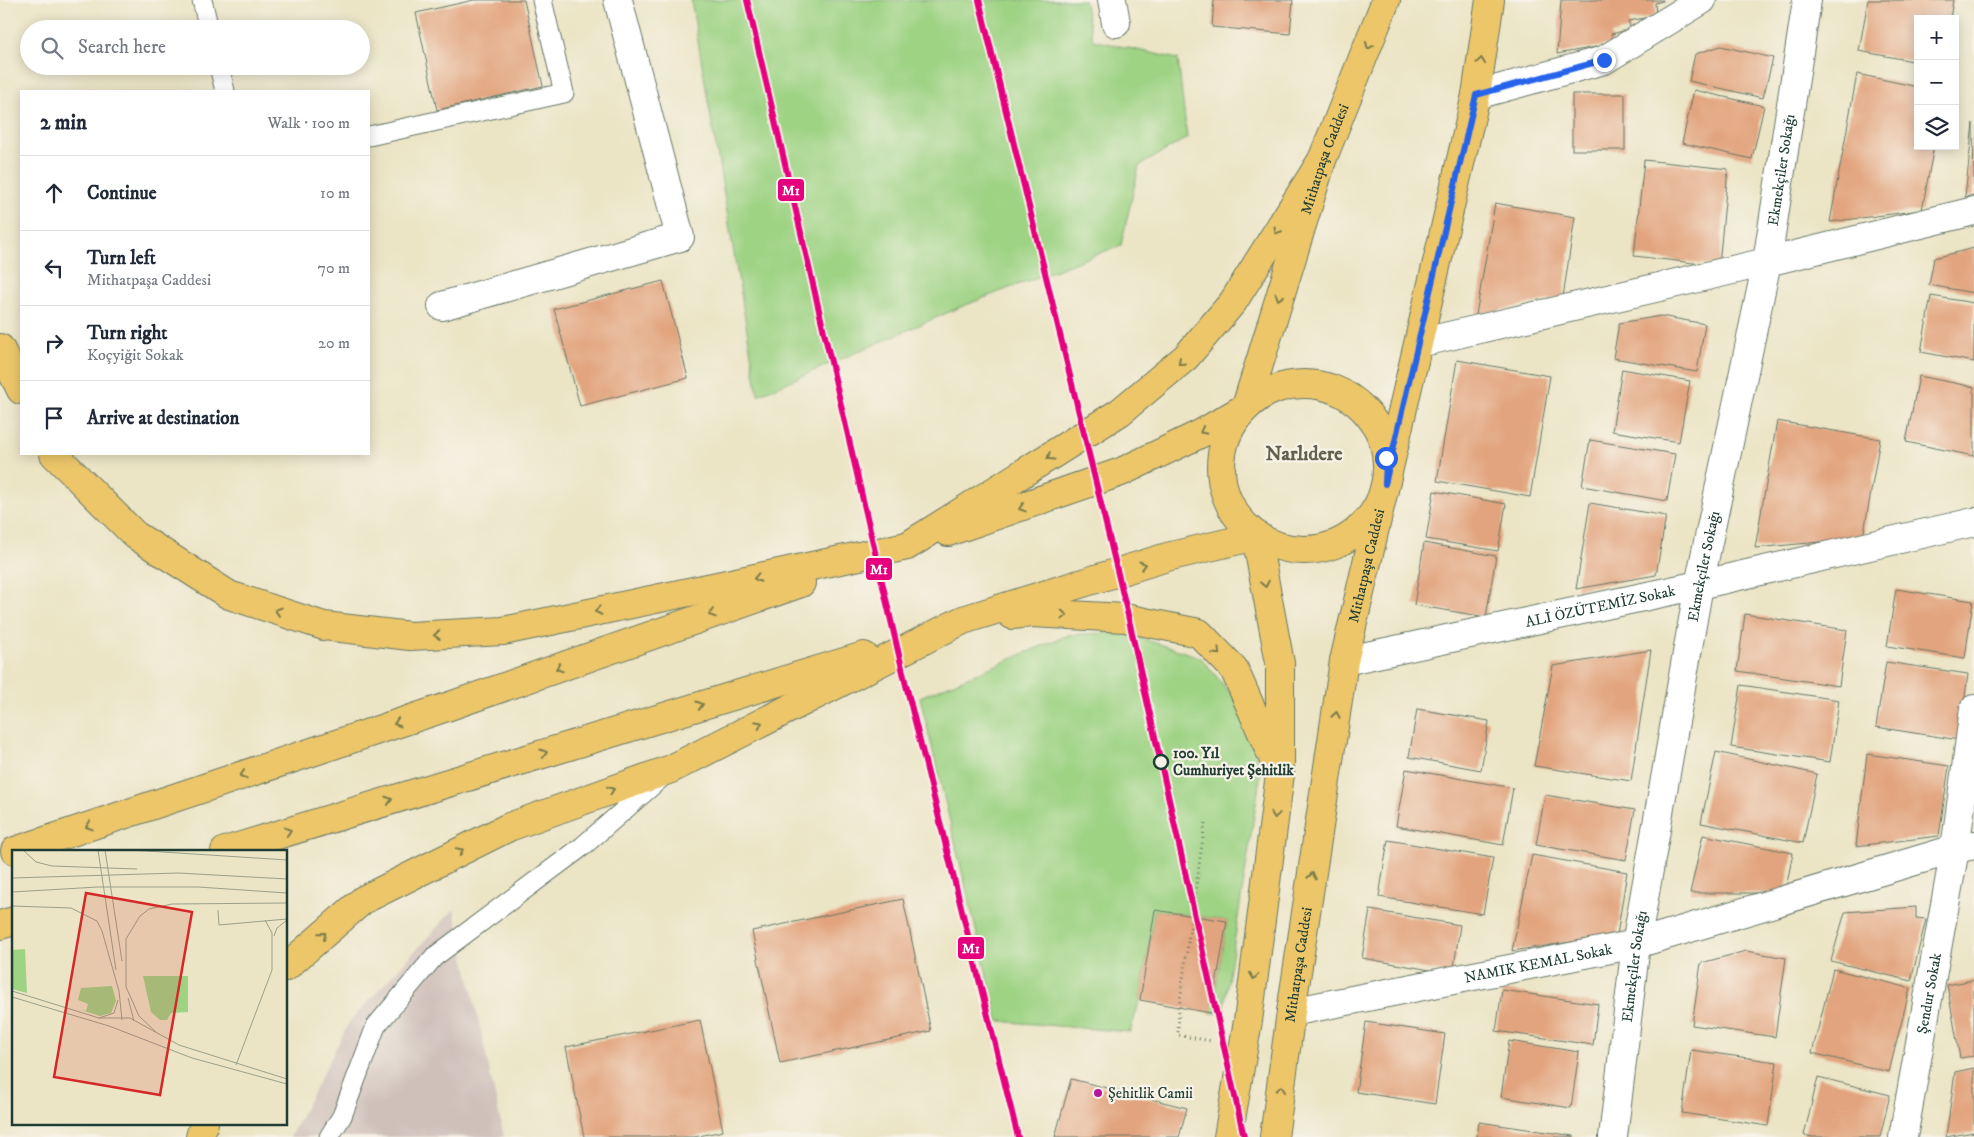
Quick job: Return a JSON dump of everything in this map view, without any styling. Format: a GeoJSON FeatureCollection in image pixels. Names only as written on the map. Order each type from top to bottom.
{"type":"FeatureCollection","features":[{"type":"Feature","properties":{"kind":"main road","name":"Mithatpaşa Caddesi"},"geometry":{"type":"LineString","coordinates":[[1246,407],[1322,160],[1386,0]]}},
{"type":"Feature","properties":{"kind":"main road","name":"Mithatpaşa Caddesi"},"geometry":{"type":"LineString","coordinates":[[1274,1137],[1344,661],[1476,95],[1490,0]]}},
{"type":"Feature","properties":{"kind":"main road"},"geometry":{"type":"LineString","coordinates":[[55,455],[135,535],[229,596],[324,626],[410,636],[503,631],[907,546],[1120,412],[1186,357],[1233,302],[1322,160]]}},
{"type":"Feature","properties":{"kind":"main road"},"geometry":{"type":"LineString","coordinates":[[0,348],[20,388]]}},
{"type":"Feature","properties":{"kind":"main road"},"geometry":{"type":"LineString","coordinates":[[17,850],[444,708],[1121,472],[1202,433],[1267,392],[1292,385],[1319,385],[1343,394],[1364,410],[1379,432],[1386,458],[1385,484],[1376,510],[1358,531],[1335,545],[1308,551],[1281,548],[1256,536],[1239,519],[1226,498],[1221,474],[1222,450],[1231,426],[1246,407]]}},
{"type":"Feature","properties":{"kind":"main road"},"geometry":{"type":"LineString","coordinates":[[288,965],[363,900],[509,827],[670,769],[963,620],[1167,557],[1256,536]]}},
{"type":"Feature","properties":{"kind":"main road"},"geometry":{"type":"LineString","coordinates":[[1228,1137],[1243,1048],[1280,774],[1280,663],[1256,536]]}},
{"type":"Feature","properties":{"kind":"main road"},"geometry":{"type":"LineString","coordinates":[[963,620],[1032,613],[1125,618],[1199,633],[1234,670],[1280,774]]}},
{"type":"Feature","properties":{"kind":"main road"},"geometry":{"type":"LineString","coordinates":[[227,850],[932,635]]}},
{"type":"Feature","properties":{"kind":"main road"},"geometry":{"type":"LineString","coordinates":[[0,856],[12,852]]}},
{"type":"Feature","properties":{"kind":"main road"},"geometry":{"type":"LineString","coordinates":[[0,926],[12,922]]}},
{"type":"Feature","properties":{"kind":"main road"},"geometry":{"type":"LineString","coordinates":[[200,1137],[204,1124]]}},
{"type":"Feature","properties":{"kind":"street"},"geometry":{"type":"LineString","coordinates":[[442,306],[680,237],[618,0]]}},
{"type":"Feature","properties":{"kind":"street"},"geometry":{"type":"LineString","coordinates":[[1476,95],[1604,60],[1702,0]]}},
{"type":"Feature","properties":{"kind":"street","name":"Ekmekçiler Sokağı"},"geometry":{"type":"LineString","coordinates":[[1613,1137],[1636,944],[1699,585],[1766,262],[1807,0]]}},
{"type":"Feature","properties":{"kind":"street"},"geometry":{"type":"LineString","coordinates":[[1419,343],[1974,211]]}},
{"type":"Feature","properties":{"kind":"street","name":"ALİ ÖZÜTEMİZ Sokak"},"geometry":{"type":"LineString","coordinates":[[1344,661],[1699,585],[1974,522]]}},
{"type":"Feature","properties":{"kind":"street","name":"Şendur Sokak"},"geometry":{"type":"LineString","coordinates":[[1903,1137],[1964,847],[1974,709]]}},
{"type":"Feature","properties":{"kind":"street","name":"NAMIK KEMAL Sokak"},"geometry":{"type":"LineString","coordinates":[[1291,1012],[1636,944],[1964,847]]}},
{"type":"Feature","properties":{"kind":"lane"},"geometry":{"type":"LineString","coordinates":[[202,0],[207,20]]}},
{"type":"Feature","properties":{"kind":"lane"},"geometry":{"type":"LineString","coordinates":[[370,136],[564,93],[542,0]]}},
{"type":"Feature","properties":{"kind":"lane"},"geometry":{"type":"LineString","coordinates":[[221,75],[225,90]]}},
{"type":"Feature","properties":{"kind":"lane"},"geometry":{"type":"LineString","coordinates":[[329,1137],[342,1116],[376,1026],[434,957],[583,846],[670,769]]}},
{"type":"Feature","properties":{"kind":"path"},"geometry":{"type":"LineString","coordinates":[[1205,823],[1179,1007],[1178,1035],[1243,1048]]}},
{"type":"Feature","properties":{"kind":"shaded area"},"geometry":{"type":"Polygon","coordinates":[[[454,909],[504,1137],[290,1137],[350,1021],[454,909]]]}},
{"type":"Feature","properties":{"kind":"green space"},"geometry":{"type":"Polygon","coordinates":[[[691,0],[1084,0],[1093,40],[1178,59],[1187,138],[1139,166],[1121,245],[963,306],[758,395],[691,0]]]}},
{"type":"Feature","properties":{"kind":"green space"},"geometry":{"type":"Polygon","coordinates":[[[1121,632],[1200,657],[1241,706],[1261,772],[1223,1013],[1211,1013],[1227,921],[1155,910],[1140,1000],[1130,1032],[998,1021],[920,697],[1068,635],[1121,632]]]}},
{"type":"Feature","properties":{"kind":"building"},"geometry":{"type":"Polygon","coordinates":[[[474,0],[524,0],[543,86],[437,110],[416,13],[474,0]]]}},
{"type":"Feature","properties":{"kind":"building"},"geometry":{"type":"Polygon","coordinates":[[[1214,0],[1293,0],[1290,34],[1212,27],[1214,0]]]}},
{"type":"Feature","properties":{"kind":"building"},"geometry":{"type":"Polygon","coordinates":[[[1561,0],[1663,1],[1655,3],[1656,16],[1628,21],[1631,29],[1611,34],[1613,44],[1557,54],[1561,0]]]}},
{"type":"Feature","properties":{"kind":"building"},"geometry":{"type":"Polygon","coordinates":[[[1868,0],[1953,0],[1951,15],[1914,15],[1914,61],[1859,51],[1868,0]]]}},
{"type":"Feature","properties":{"kind":"building"},"geometry":{"type":"Polygon","coordinates":[[[1721,46],[1773,58],[1763,98],[1689,81],[1695,54],[1721,46]]]}},
{"type":"Feature","properties":{"kind":"building"},"geometry":{"type":"Polygon","coordinates":[[[1857,74],[1914,86],[1914,150],[1933,150],[1922,210],[1830,222],[1857,74]]]}},
{"type":"Feature","properties":{"kind":"building"},"geometry":{"type":"Polygon","coordinates":[[[1694,90],[1764,106],[1752,159],[1682,143],[1694,90]]]}},
{"type":"Feature","properties":{"kind":"building"},"geometry":{"type":"Polygon","coordinates":[[[1572,94],[1625,94],[1625,150],[1572,150],[1572,94]]]}},
{"type":"Feature","properties":{"kind":"building"},"geometry":{"type":"Polygon","coordinates":[[[1973,123],[1974,195],[1965,197],[1973,123]]]}},
{"type":"Feature","properties":{"kind":"building"},"geometry":{"type":"Polygon","coordinates":[[[1644,160],[1728,169],[1719,266],[1634,256],[1644,160]]]}},
{"type":"Feature","properties":{"kind":"building"},"geometry":{"type":"Polygon","coordinates":[[[1495,203],[1575,217],[1563,297],[1476,315],[1495,203]]]}},
{"type":"Feature","properties":{"kind":"building"},"geometry":{"type":"Polygon","coordinates":[[[1974,248],[1974,293],[1929,285],[1934,258],[1974,248]]]}},
{"type":"Feature","properties":{"kind":"building"},"geometry":{"type":"Polygon","coordinates":[[[663,281],[688,378],[580,406],[554,309],[663,281]]]}},
{"type":"Feature","properties":{"kind":"building"},"geometry":{"type":"Polygon","coordinates":[[[1931,296],[1974,303],[1974,362],[1921,352],[1931,296]]]}},
{"type":"Feature","properties":{"kind":"building"},"geometry":{"type":"Polygon","coordinates":[[[1661,316],[1705,324],[1697,372],[1613,358],[1619,323],[1661,316]]]}},
{"type":"Feature","properties":{"kind":"building"},"geometry":{"type":"Polygon","coordinates":[[[1457,360],[1550,376],[1530,497],[1437,481],[1457,360]]]}},
{"type":"Feature","properties":{"kind":"building"},"geometry":{"type":"Polygon","coordinates":[[[1622,369],[1690,381],[1679,442],[1612,431],[1622,369]]]}},
{"type":"Feature","properties":{"kind":"building"},"geometry":{"type":"Polygon","coordinates":[[[1919,376],[1974,387],[1974,456],[1906,442],[1919,376]]]}},
{"type":"Feature","properties":{"kind":"building"},"geometry":{"type":"Polygon","coordinates":[[[1777,421],[1880,439],[1863,538],[1755,548],[1777,421]]]}},
{"type":"Feature","properties":{"kind":"building"},"geometry":{"type":"Polygon","coordinates":[[[1590,440],[1675,454],[1667,501],[1582,486],[1590,440]]]}},
{"type":"Feature","properties":{"kind":"building"},"geometry":{"type":"Polygon","coordinates":[[[1434,491],[1506,504],[1498,551],[1426,539],[1434,491]]]}},
{"type":"Feature","properties":{"kind":"building"},"geometry":{"type":"Polygon","coordinates":[[[1590,503],[1666,516],[1656,575],[1576,589],[1590,503]]]}},
{"type":"Feature","properties":{"kind":"building"},"geometry":{"type":"Polygon","coordinates":[[[1424,543],[1496,556],[1486,617],[1414,605],[1424,543]]]}},
{"type":"Feature","properties":{"kind":"building"},"geometry":{"type":"Polygon","coordinates":[[[1896,589],[1973,601],[1965,658],[1887,646],[1896,589]]]}},
{"type":"Feature","properties":{"kind":"building"},"geometry":{"type":"Polygon","coordinates":[[[1745,614],[1847,630],[1839,686],[1737,671],[1745,614]]]}},
{"type":"Feature","properties":{"kind":"building"},"geometry":{"type":"Polygon","coordinates":[[[1651,650],[1631,781],[1534,766],[1553,666],[1651,650]]]}},
{"type":"Feature","properties":{"kind":"building"},"geometry":{"type":"Polygon","coordinates":[[[1886,662],[1968,674],[1959,740],[1876,727],[1886,662]]]}},
{"type":"Feature","properties":{"kind":"building"},"geometry":{"type":"Polygon","coordinates":[[[1741,685],[1839,700],[1830,762],[1731,747],[1741,685]]]}},
{"type":"Feature","properties":{"kind":"building"},"geometry":{"type":"Polygon","coordinates":[[[1417,709],[1489,721],[1481,770],[1409,757],[1417,709]]]}},
{"type":"Feature","properties":{"kind":"building"},"geometry":{"type":"Polygon","coordinates":[[[1716,752],[1817,774],[1803,843],[1701,823],[1716,752]]]}},
{"type":"Feature","properties":{"kind":"building"},"geometry":{"type":"Polygon","coordinates":[[[1867,754],[1949,766],[1939,836],[1856,846],[1867,754]]]}},
{"type":"Feature","properties":{"kind":"building"},"geometry":{"type":"Polygon","coordinates":[[[1406,769],[1513,788],[1503,845],[1396,826],[1406,769]]]}},
{"type":"Feature","properties":{"kind":"building"},"geometry":{"type":"Polygon","coordinates":[[[1545,795],[1635,810],[1626,860],[1536,845],[1545,795]]]}},
{"type":"Feature","properties":{"kind":"building"},"geometry":{"type":"Polygon","coordinates":[[[1703,835],[1793,853],[1785,893],[1690,893],[1703,835]]]}},
{"type":"Feature","properties":{"kind":"building"},"geometry":{"type":"Polygon","coordinates":[[[1388,840],[1493,858],[1483,914],[1379,897],[1388,840]]]}},
{"type":"Feature","properties":{"kind":"building"},"geometry":{"type":"Polygon","coordinates":[[[1532,855],[1627,872],[1617,935],[1512,951],[1532,855]]]}},
{"type":"Feature","properties":{"kind":"building"},"geometry":{"type":"Polygon","coordinates":[[[903,899],[931,1031],[780,1063],[752,931],[903,899]]]}},
{"type":"Feature","properties":{"kind":"building"},"geometry":{"type":"Polygon","coordinates":[[[1916,907],[1916,918],[1926,919],[1911,981],[1831,961],[1845,912],[1916,907]]]}},
{"type":"Feature","properties":{"kind":"building"},"geometry":{"type":"Polygon","coordinates":[[[1155,910],[1227,921],[1211,1013],[1140,1000],[1155,910]]]}},
{"type":"Feature","properties":{"kind":"building"},"geometry":{"type":"Polygon","coordinates":[[[1370,910],[1460,925],[1453,974],[1362,958],[1370,910]]]}},
{"type":"Feature","properties":{"kind":"building"},"geometry":{"type":"Polygon","coordinates":[[[1746,951],[1786,958],[1775,1037],[1692,1025],[1701,963],[1746,951]]]}},
{"type":"Feature","properties":{"kind":"building"},"geometry":{"type":"Polygon","coordinates":[[[1833,969],[1910,988],[1889,1072],[1812,1053],[1833,969]]]}},
{"type":"Feature","properties":{"kind":"building"},"geometry":{"type":"Polygon","coordinates":[[[1974,980],[1974,1056],[1960,1058],[1947,985],[1974,980]]]}},
{"type":"Feature","properties":{"kind":"building"},"geometry":{"type":"Polygon","coordinates":[[[1502,990],[1598,1004],[1593,1045],[1496,1031],[1502,990]]]}},
{"type":"Feature","properties":{"kind":"building"},"geometry":{"type":"Polygon","coordinates":[[[700,1020],[723,1131],[694,1137],[584,1137],[566,1047],[700,1020]]]}},
{"type":"Feature","properties":{"kind":"building"},"geometry":{"type":"Polygon","coordinates":[[[1366,1022],[1445,1034],[1435,1104],[1356,1092],[1366,1022]]]}},
{"type":"Feature","properties":{"kind":"building"},"geometry":{"type":"Polygon","coordinates":[[[1509,1041],[1579,1052],[1571,1108],[1501,1097],[1509,1041]]]}},
{"type":"Feature","properties":{"kind":"building"},"geometry":{"type":"Polygon","coordinates":[[[1691,1050],[1777,1062],[1768,1126],[1682,1113],[1691,1050]]]}},
{"type":"Feature","properties":{"kind":"building"},"geometry":{"type":"Polygon","coordinates":[[[1974,1068],[1974,1132],[1946,1137],[1955,1072],[1974,1068]]]}},
{"type":"Feature","properties":{"kind":"building"},"geometry":{"type":"Polygon","coordinates":[[[1818,1077],[1890,1095],[1880,1137],[1812,1137],[1804,1135],[1818,1077]]]}},
{"type":"Feature","properties":{"kind":"building","name":"Şehitlik Camii"},"geometry":{"type":"Polygon","coordinates":[[[1071,1079],[1187,1108],[1179,1137],[1055,1137],[1071,1079]]]}},
{"type":"Feature","properties":{"kind":"building"},"geometry":{"type":"Polygon","coordinates":[[[1479,1122],[1574,1136],[1574,1137],[1477,1137],[1479,1122]]]}},
{"type":"Feature","properties":{"kind":"transit line","name":"M1"},"geometry":{"type":"LineString","coordinates":[[747,0],[905,681],[1018,1137]]}},
{"type":"Feature","properties":{"kind":"transit line","name":"M1"},"geometry":{"type":"LineString","coordinates":[[979,0],[1127,611],[1244,1137]]}},
{"type":"Feature","properties":{"kind":"place","name":"100. Yıl Cumhuriyet Şehitlik"},"geometry":{"type":"Point","coordinates":[1161,762]}},
{"type":"Feature","properties":{"kind":"place","name":"Şehitlik Camii"},"geometry":{"type":"Point","coordinates":[1098,1093]}},
{"type":"Feature","properties":{"kind":"district","name":"Narlıdere"},"geometry":{"type":"Point","coordinates":[1304,453]}},
{"type":"Feature","properties":{"kind":"route"},"geometry":{"type":"LineString","coordinates":[[1386,458],[1385,484],[1476,95],[1604,60]]}}]}
